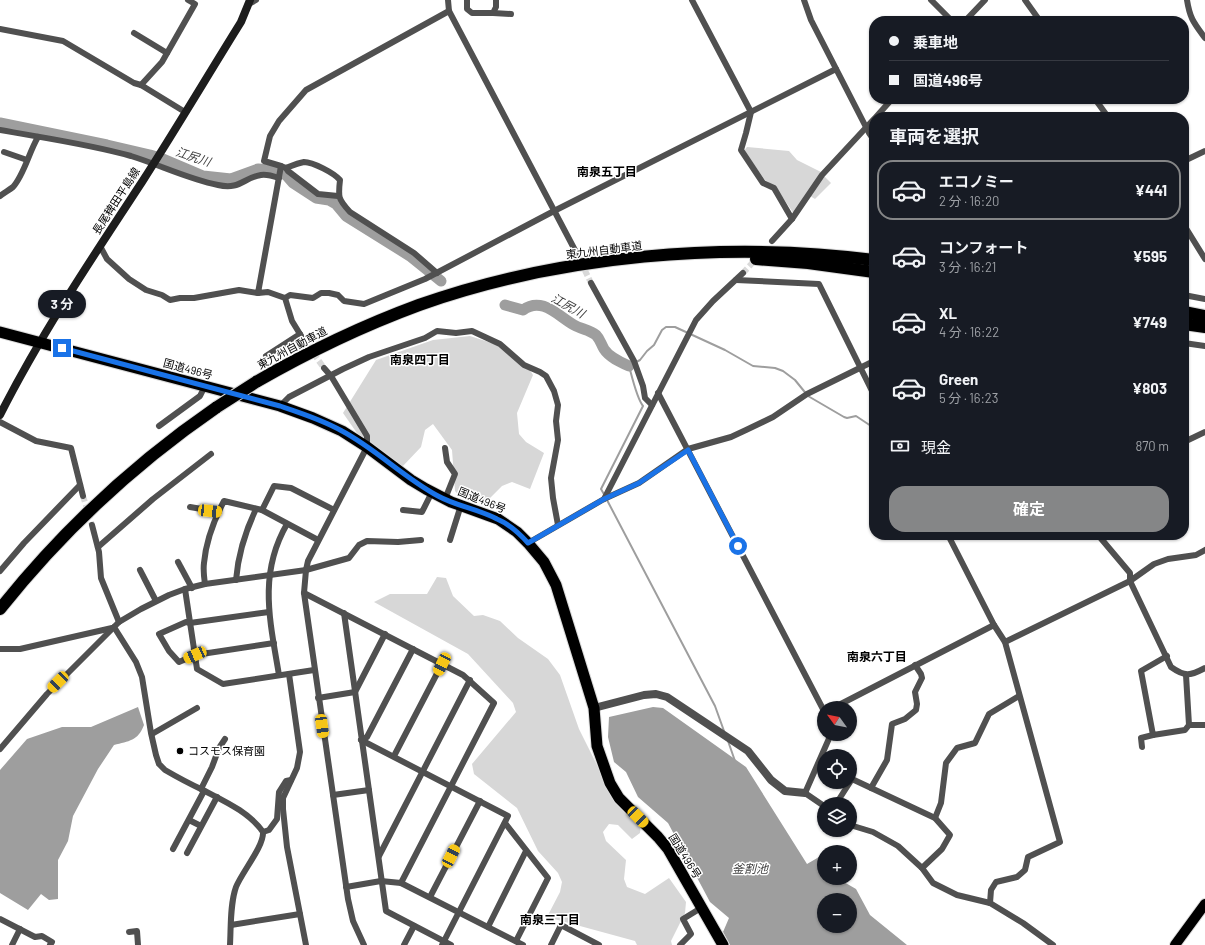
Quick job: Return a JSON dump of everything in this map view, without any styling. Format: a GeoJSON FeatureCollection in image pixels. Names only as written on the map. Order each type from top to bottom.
{"type":"FeatureCollection","features":[{"type":"Feature","properties":{"kind":"highway","name":"東九州自動車道"},"geometry":{"type":"LineString","coordinates":[[0,609],[21,582],[74,525],[109,491],[177,435],[217,407],[284,366],[348,334],[420,305],[498,282],[614,260],[721,252],[777,252],[869,259]]}},
{"type":"Feature","properties":{"kind":"highway","name":"東九州自動車道"},"geometry":{"type":"LineString","coordinates":[[673,255],[770,260],[869,271]]}},
{"type":"Feature","properties":{"kind":"highway"},"geometry":{"type":"LineString","coordinates":[[1189,313],[1205,316]]}},
{"type":"Feature","properties":{"kind":"highway"},"geometry":{"type":"LineString","coordinates":[[1189,325],[1205,327]]}},
{"type":"Feature","properties":{"kind":"highway","name":"国道496号"},"geometry":{"type":"LineString","coordinates":[[0,332],[280,406],[313,418],[342,431],[368,447],[411,480],[432,492],[445,499],[498,519],[517,532],[544,562],[556,585],[594,708],[597,746],[610,783],[619,798],[668,849],[723,945]]}},
{"type":"Feature","properties":{"kind":"main road","name":"長尾稗田平島線"},"geometry":{"type":"LineString","coordinates":[[0,415],[40,342],[66,299],[160,154],[241,22],[252,1]]}},
{"type":"Feature","properties":{"kind":"main road"},"geometry":{"type":"LineString","coordinates":[[1175,945],[1205,904]]}},
{"type":"Feature","properties":{"kind":"street"},"geometry":{"type":"LineString","coordinates":[[141,85],[162,62],[195,4],[188,0]]}},
{"type":"Feature","properties":{"kind":"street"},"geometry":{"type":"LineString","coordinates":[[448,0],[449,11],[577,254]]}},
{"type":"Feature","properties":{"kind":"street"},"geometry":{"type":"LineString","coordinates":[[467,0],[468,8],[472,13],[511,14]]}},
{"type":"Feature","properties":{"kind":"street"},"geometry":{"type":"LineString","coordinates":[[493,13],[496,8],[496,0]]}},
{"type":"Feature","properties":{"kind":"street"},"geometry":{"type":"LineString","coordinates":[[692,0],[751,112],[741,150],[763,183],[774,188],[792,219]]}},
{"type":"Feature","properties":{"kind":"street"},"geometry":{"type":"LineString","coordinates":[[804,0],[811,20],[869,132]]}},
{"type":"Feature","properties":{"kind":"street"},"geometry":{"type":"LineString","coordinates":[[931,0],[947,16]]}},
{"type":"Feature","properties":{"kind":"street"},"geometry":{"type":"LineString","coordinates":[[970,16],[985,0]]}},
{"type":"Feature","properties":{"kind":"street"},"geometry":{"type":"LineString","coordinates":[[1025,0],[1036,16]]}},
{"type":"Feature","properties":{"kind":"street"},"geometry":{"type":"LineString","coordinates":[[1187,0],[1192,20],[1205,38]]}},
{"type":"Feature","properties":{"kind":"street"},"geometry":{"type":"LineString","coordinates":[[338,196],[318,194],[283,167],[264,161],[270,136],[279,121],[306,90],[449,11]]}},
{"type":"Feature","properties":{"kind":"street"},"geometry":{"type":"LineString","coordinates":[[0,29],[62,41],[134,83],[141,85],[185,112]]}},
{"type":"Feature","properties":{"kind":"street"},"geometry":{"type":"LineString","coordinates":[[134,33],[167,53]]}},
{"type":"Feature","properties":{"kind":"street"},"geometry":{"type":"LineString","coordinates":[[100,246],[107,260],[129,279],[146,290],[162,295],[170,300],[194,298],[239,290],[258,293],[268,292],[285,298],[290,295],[313,298],[320,293],[329,293],[338,295],[344,302],[364,304],[425,279],[554,210],[836,69]]}},
{"type":"Feature","properties":{"kind":"street"},"geometry":{"type":"LineString","coordinates":[[880,112],[888,104]]}},
{"type":"Feature","properties":{"kind":"street"},"geometry":{"type":"LineString","coordinates":[[772,241],[792,219],[822,176],[869,125]]}},
{"type":"Feature","properties":{"kind":"street"},"geometry":{"type":"LineString","coordinates":[[0,130],[121,154],[154,163],[194,179],[218,186],[230,187],[260,175],[267,174],[279,178]]}},
{"type":"Feature","properties":{"kind":"street"},"geometry":{"type":"LineString","coordinates":[[0,196],[13,186],[22,173],[38,137]]}},
{"type":"Feature","properties":{"kind":"street"},"geometry":{"type":"LineString","coordinates":[[1189,159],[1205,151]]}},
{"type":"Feature","properties":{"kind":"street"},"geometry":{"type":"LineString","coordinates":[[4,152],[27,160]]}},
{"type":"Feature","properties":{"kind":"street"},"geometry":{"type":"LineString","coordinates":[[283,167],[302,162],[311,163],[336,176],[340,180],[338,196],[350,212],[414,254],[437,273]]}},
{"type":"Feature","properties":{"kind":"street"},"geometry":{"type":"LineString","coordinates":[[258,293],[279,178],[283,167]]}},
{"type":"Feature","properties":{"kind":"street"},"geometry":{"type":"LineString","coordinates":[[1189,233],[1205,259]]}},
{"type":"Feature","properties":{"kind":"street"},"geometry":{"type":"LineString","coordinates":[[604,499],[696,320],[743,272]]}},
{"type":"Feature","properties":{"kind":"street"},"geometry":{"type":"LineString","coordinates":[[736,280],[819,284],[869,385]]}},
{"type":"Feature","properties":{"kind":"street"},"geometry":{"type":"LineString","coordinates":[[592,283],[634,361],[643,386],[645,398],[652,405]]}},
{"type":"Feature","properties":{"kind":"street"},"geometry":{"type":"LineString","coordinates":[[1189,296],[1205,298]]}},
{"type":"Feature","properties":{"kind":"street"},"geometry":{"type":"LineString","coordinates":[[266,356],[302,336],[292,322],[285,298]]}},
{"type":"Feature","properties":{"kind":"street"},"geometry":{"type":"LineString","coordinates":[[280,406],[289,397],[369,357],[425,338],[437,331],[456,333],[472,332],[500,344],[524,365],[546,376],[554,391],[558,405],[556,421],[558,440],[551,478],[558,525]]}},
{"type":"Feature","properties":{"kind":"street"},"geometry":{"type":"LineString","coordinates":[[1189,344],[1205,346]]}},
{"type":"Feature","properties":{"kind":"street"},"geometry":{"type":"LineString","coordinates":[[528,543],[604,499],[639,483],[688,450],[731,437],[766,421],[807,394],[869,364]]}},
{"type":"Feature","properties":{"kind":"street"},"geometry":{"type":"LineString","coordinates":[[324,368],[331,376],[367,436],[368,447],[308,561],[304,593],[348,899],[354,921],[364,945]]}},
{"type":"Feature","properties":{"kind":"street"},"geometry":{"type":"LineString","coordinates":[[159,426],[200,396],[205,386]]}},
{"type":"Feature","properties":{"kind":"street"},"geometry":{"type":"LineString","coordinates":[[658,393],[819,701]]}},
{"type":"Feature","properties":{"kind":"street"},"geometry":{"type":"LineString","coordinates":[[0,422],[36,441],[71,448],[83,496]]}},
{"type":"Feature","properties":{"kind":"street"},"geometry":{"type":"LineString","coordinates":[[1189,440],[1205,432]]}},
{"type":"Feature","properties":{"kind":"street"},"geometry":{"type":"LineString","coordinates":[[445,448],[447,462],[455,474],[445,499]]}},
{"type":"Feature","properties":{"kind":"street"},"geometry":{"type":"LineString","coordinates":[[98,547],[153,499],[211,454]]}},
{"type":"Feature","properties":{"kind":"street"},"geometry":{"type":"LineString","coordinates":[[0,571],[24,543],[80,485]]}},
{"type":"Feature","properties":{"kind":"street"},"geometry":{"type":"LineString","coordinates":[[236,580],[237,565],[250,522],[274,486],[291,488],[334,510]]}},
{"type":"Feature","properties":{"kind":"street"},"geometry":{"type":"LineString","coordinates":[[403,510],[422,512],[432,492]]}},
{"type":"Feature","properties":{"kind":"street"},"geometry":{"type":"LineString","coordinates":[[205,584],[204,564],[207,546],[218,512],[224,501],[259,510],[318,540]]}},
{"type":"Feature","properties":{"kind":"street"},"geometry":{"type":"LineString","coordinates":[[450,540],[461,505]]}},
{"type":"Feature","properties":{"kind":"street"},"geometry":{"type":"LineString","coordinates":[[190,507],[218,512]]}},
{"type":"Feature","properties":{"kind":"street"},"geometry":{"type":"LineString","coordinates":[[279,675],[270,612],[269,576],[275,548],[287,524]]}},
{"type":"Feature","properties":{"kind":"street"},"geometry":{"type":"LineString","coordinates":[[92,525],[98,547],[101,578],[120,622]]}},
{"type":"Feature","properties":{"kind":"street"},"geometry":{"type":"LineString","coordinates":[[0,750],[47,694],[114,627],[141,609],[169,594],[205,584],[306,570],[349,558],[359,545],[368,541],[398,542],[421,540]]}},
{"type":"Feature","properties":{"kind":"street"},"geometry":{"type":"LineString","coordinates":[[951,540],[994,625],[1005,642],[1060,842],[1028,858],[1025,870],[1017,877],[996,882],[991,890],[990,902]]}},
{"type":"Feature","properties":{"kind":"street"},"geometry":{"type":"LineString","coordinates":[[1102,540],[1130,573],[1130,581],[1172,667],[1180,673],[1186,675],[1205,668]]}},
{"type":"Feature","properties":{"kind":"street"},"geometry":{"type":"LineString","coordinates":[[1005,642],[1130,581],[1154,564],[1168,559],[1196,555],[1205,550]]}},
{"type":"Feature","properties":{"kind":"street"},"geometry":{"type":"LineString","coordinates":[[178,562],[188,588],[190,623],[197,669],[223,684],[314,670]]}},
{"type":"Feature","properties":{"kind":"street"},"geometry":{"type":"LineString","coordinates":[[140,570],[156,601]]}},
{"type":"Feature","properties":{"kind":"street"},"geometry":{"type":"LineString","coordinates":[[304,593],[344,612],[463,675],[494,703],[401,882]]}},
{"type":"Feature","properties":{"kind":"street"},"geometry":{"type":"LineString","coordinates":[[270,612],[190,623],[186,622],[159,634],[170,652],[179,662],[195,655],[274,643]]}},
{"type":"Feature","properties":{"kind":"street"},"geometry":{"type":"LineString","coordinates":[[344,612],[386,911],[443,943],[451,945]]}},
{"type":"Feature","properties":{"kind":"street"},"geometry":{"type":"LineString","coordinates":[[846,701],[994,625]]}},
{"type":"Feature","properties":{"kind":"street"},"geometry":{"type":"LineString","coordinates":[[1,651],[20,649],[114,627]]}},
{"type":"Feature","properties":{"kind":"street"},"geometry":{"type":"LineString","coordinates":[[114,627],[136,662],[142,677],[159,764],[162,768],[217,797],[252,819],[264,832]]}},
{"type":"Feature","properties":{"kind":"street"},"geometry":{"type":"LineString","coordinates":[[355,692],[385,634]]}},
{"type":"Feature","properties":{"kind":"street"},"geometry":{"type":"LineString","coordinates":[[361,740],[367,736],[413,649]]}},
{"type":"Feature","properties":{"kind":"street"},"geometry":{"type":"LineString","coordinates":[[1153,735],[1141,671],[1167,656]]}},
{"type":"Feature","properties":{"kind":"street"},"geometry":{"type":"LineString","coordinates":[[394,756],[442,664]]}},
{"type":"Feature","properties":{"kind":"street"},"geometry":{"type":"LineString","coordinates":[[871,788],[887,760],[892,724],[905,718],[916,710],[915,692],[922,678],[915,665]]}},
{"type":"Feature","properties":{"kind":"street"},"geometry":{"type":"LineString","coordinates":[[289,674],[300,752],[297,768],[284,798],[283,810],[287,847],[306,945]]}},
{"type":"Feature","properties":{"kind":"street"},"geometry":{"type":"LineString","coordinates":[[1142,747],[1141,738],[1185,730],[1189,725],[1186,675]]}},
{"type":"Feature","properties":{"kind":"street"},"geometry":{"type":"LineString","coordinates":[[379,856],[470,680]]}},
{"type":"Feature","properties":{"kind":"street"},"geometry":{"type":"LineString","coordinates":[[318,698],[355,692]]}},
{"type":"Feature","properties":{"kind":"street"},"geometry":{"type":"LineString","coordinates":[[594,708],[644,695],[656,694],[667,697],[748,750],[771,780],[785,791],[805,793],[817,801]]}},
{"type":"Feature","properties":{"kind":"street"},"geometry":{"type":"LineString","coordinates":[[935,818],[941,802],[946,763],[957,748],[975,743],[989,714],[1019,696]]}},
{"type":"Feature","properties":{"kind":"street"},"geometry":{"type":"LineString","coordinates":[[152,734],[197,708]]}},
{"type":"Feature","properties":{"kind":"street"},"geometry":{"type":"LineString","coordinates":[[1189,725],[1205,725]]}},
{"type":"Feature","properties":{"kind":"street"},"geometry":{"type":"LineString","coordinates":[[173,849],[189,820],[219,748],[225,739]]}},
{"type":"Feature","properties":{"kind":"street"},"geometry":{"type":"LineString","coordinates":[[361,740],[508,816],[443,943]]}},
{"type":"Feature","properties":{"kind":"street"},"geometry":{"type":"LineString","coordinates":[[805,793],[828,741]]}},
{"type":"Feature","properties":{"kind":"street"},"geometry":{"type":"LineString","coordinates":[[840,797],[852,779],[935,818],[950,835],[942,849],[922,868]]}},
{"type":"Feature","properties":{"kind":"street"},"geometry":{"type":"LineString","coordinates":[[264,832],[269,830],[277,819],[279,792],[286,781],[291,780]]}},
{"type":"Feature","properties":{"kind":"street"},"geometry":{"type":"LineString","coordinates":[[333,795],[369,790]]}},
{"type":"Feature","properties":{"kind":"street"},"geometry":{"type":"LineString","coordinates":[[188,853],[217,797]]}},
{"type":"Feature","properties":{"kind":"street"},"geometry":{"type":"LineString","coordinates":[[430,897],[480,801]]}},
{"type":"Feature","properties":{"kind":"street"},"geometry":{"type":"LineString","coordinates":[[189,820],[202,826]]}},
{"type":"Feature","properties":{"kind":"street"},"geometry":{"type":"LineString","coordinates":[[505,823],[548,878],[516,942]]}},
{"type":"Feature","properties":{"kind":"street"},"geometry":{"type":"LineString","coordinates":[[857,827],[873,832],[898,846],[922,868],[933,883],[957,895],[990,902],[1024,923],[1053,945]]}},
{"type":"Feature","properties":{"kind":"street"},"geometry":{"type":"LineString","coordinates":[[230,945],[232,909],[236,887],[262,841],[264,832]]}},
{"type":"Feature","properties":{"kind":"street"},"geometry":{"type":"LineString","coordinates":[[488,927],[526,851]]}},
{"type":"Feature","properties":{"kind":"street"},"geometry":{"type":"LineString","coordinates":[[346,887],[381,881],[401,882],[523,945]]}},
{"type":"Feature","properties":{"kind":"street"},"geometry":{"type":"LineString","coordinates":[[680,945],[691,934],[683,919],[701,908]]}},
{"type":"Feature","properties":{"kind":"street"},"geometry":{"type":"LineString","coordinates":[[231,925],[300,914]]}},
{"type":"Feature","properties":{"kind":"street"},"geometry":{"type":"LineString","coordinates":[[0,919],[35,937],[42,936],[53,944]]}},
{"type":"Feature","properties":{"kind":"street"},"geometry":{"type":"LineString","coordinates":[[551,945],[561,925],[599,945]]}},
{"type":"Feature","properties":{"kind":"street"},"geometry":{"type":"LineString","coordinates":[[404,945],[414,926]]}},
{"type":"Feature","properties":{"kind":"street"},"geometry":{"type":"LineString","coordinates":[[12,945],[20,929]]}},
{"type":"Feature","properties":{"kind":"street"},"geometry":{"type":"LineString","coordinates":[[129,932],[137,931],[138,945]]}},
{"type":"Feature","properties":{"kind":"shaded area"},"geometry":{"type":"Polygon","coordinates":[[[747,147],[789,151],[797,160],[821,172],[794,214],[775,186],[765,180],[744,151],[747,147]]]}},
{"type":"Feature","properties":{"kind":"shaded area"},"geometry":{"type":"Polygon","coordinates":[[[824,176],[831,183],[815,199],[810,196],[824,176]]]}},
{"type":"Feature","properties":{"kind":"shaded area"},"geometry":{"type":"Polygon","coordinates":[[[470,336],[498,345],[528,367],[533,375],[517,413],[519,434],[526,442],[544,453],[530,489],[512,482],[502,486],[488,500],[461,498],[455,491],[452,450],[433,424],[425,430],[421,447],[402,467],[359,436],[343,413],[376,360],[433,340],[470,336]]]}},
{"type":"Feature","properties":{"kind":"shaded area"},"geometry":{"type":"Polygon","coordinates":[[[437,577],[446,578],[453,596],[474,616],[483,615],[500,621],[518,638],[548,659],[560,675],[579,729],[609,789],[641,824],[640,833],[632,839],[618,825],[609,824],[603,832],[606,841],[626,860],[624,879],[627,887],[645,894],[669,878],[686,902],[685,913],[671,941],[672,945],[637,945],[635,941],[547,917],[560,892],[562,882],[558,873],[538,851],[517,808],[474,774],[472,764],[516,712],[513,703],[468,654],[374,602],[390,594],[427,594],[437,577]]]}},
{"type":"Feature","properties":{"kind":"water"},"geometry":{"type":"Polygon","coordinates":[[[138,707],[144,725],[142,730],[132,740],[114,745],[98,769],[73,816],[68,841],[58,860],[58,899],[49,900],[41,894],[28,910],[0,893],[0,770],[27,739],[62,727],[91,727],[138,707]]]}},
{"type":"Feature","properties":{"kind":"water","name":"釜割池"},"geometry":{"type":"Polygon","coordinates":[[[653,707],[663,708],[746,767],[807,864],[817,858],[817,885],[849,885],[856,889],[870,915],[907,945],[730,945],[723,932],[729,918],[710,902],[668,823],[638,797],[626,772],[614,762],[608,737],[609,717],[653,707]]]}},
{"type":"Feature","properties":{"kind":"waterway","name":"江尻川"},"geometry":{"type":"LineString","coordinates":[[0,123],[150,155],[203,176],[231,179],[258,169],[275,170],[286,175],[293,183],[316,198],[329,200],[336,204],[346,216],[410,256],[441,281]]}},
{"type":"Feature","properties":{"kind":"waterway","name":"江尻川"},"geometry":{"type":"LineString","coordinates":[[505,305],[523,310],[530,306],[537,305],[550,309],[574,325],[596,335],[604,349],[612,357],[629,366]]}},
{"type":"Feature","properties":{"kind":"waterway"},"geometry":{"type":"LineString","coordinates":[[605,496],[601,489],[643,406],[637,393],[629,366],[640,360],[654,345],[662,330],[666,327],[675,327],[725,350],[753,366],[775,368],[783,371],[795,380],[808,396],[844,417],[847,418],[856,416],[869,425]]}},
{"type":"Feature","properties":{"kind":"waterway"},"geometry":{"type":"LineString","coordinates":[[607,500],[715,706],[724,731]]}},
{"type":"Feature","properties":{"kind":"waterway"},"geometry":{"type":"LineString","coordinates":[[728,741],[735,761]]}},
{"type":"Feature","properties":{"kind":"tunnel"},"geometry":{"type":"LineString","coordinates":[[577,254],[591,283]]}},
{"type":"Feature","properties":{"kind":"tunnel"},"geometry":{"type":"LineString","coordinates":[[743,273],[757,258]]}},
{"type":"Feature","properties":{"kind":"tunnel"},"geometry":{"type":"LineString","coordinates":[[303,339],[324,368]]}},
{"type":"Feature","properties":{"kind":"tunnel"},"geometry":{"type":"LineString","coordinates":[[83,496],[92,525]]}},
{"type":"Feature","properties":{"kind":"place","name":"コスモス保育園"},"geometry":{"type":"Point","coordinates":[180,751]}},
{"type":"Feature","properties":{"kind":"district","name":"南泉五丁目"},"geometry":{"type":"Point","coordinates":[607,172]}},
{"type":"Feature","properties":{"kind":"district","name":"南泉四丁目"},"geometry":{"type":"Point","coordinates":[420,360]}},
{"type":"Feature","properties":{"kind":"district","name":"南泉六丁目"},"geometry":{"type":"Point","coordinates":[877,657]}},
{"type":"Feature","properties":{"kind":"district","name":"南泉三丁目"},"geometry":{"type":"Point","coordinates":[550,920]}},
{"type":"Feature","properties":{"kind":"route"},"geometry":{"type":"LineString","coordinates":[[62,348],[280,406],[313,418],[342,431],[368,447],[411,480],[439,497],[498,519],[517,532],[528,543],[604,499],[639,483],[688,450],[738,546]]}}]}
